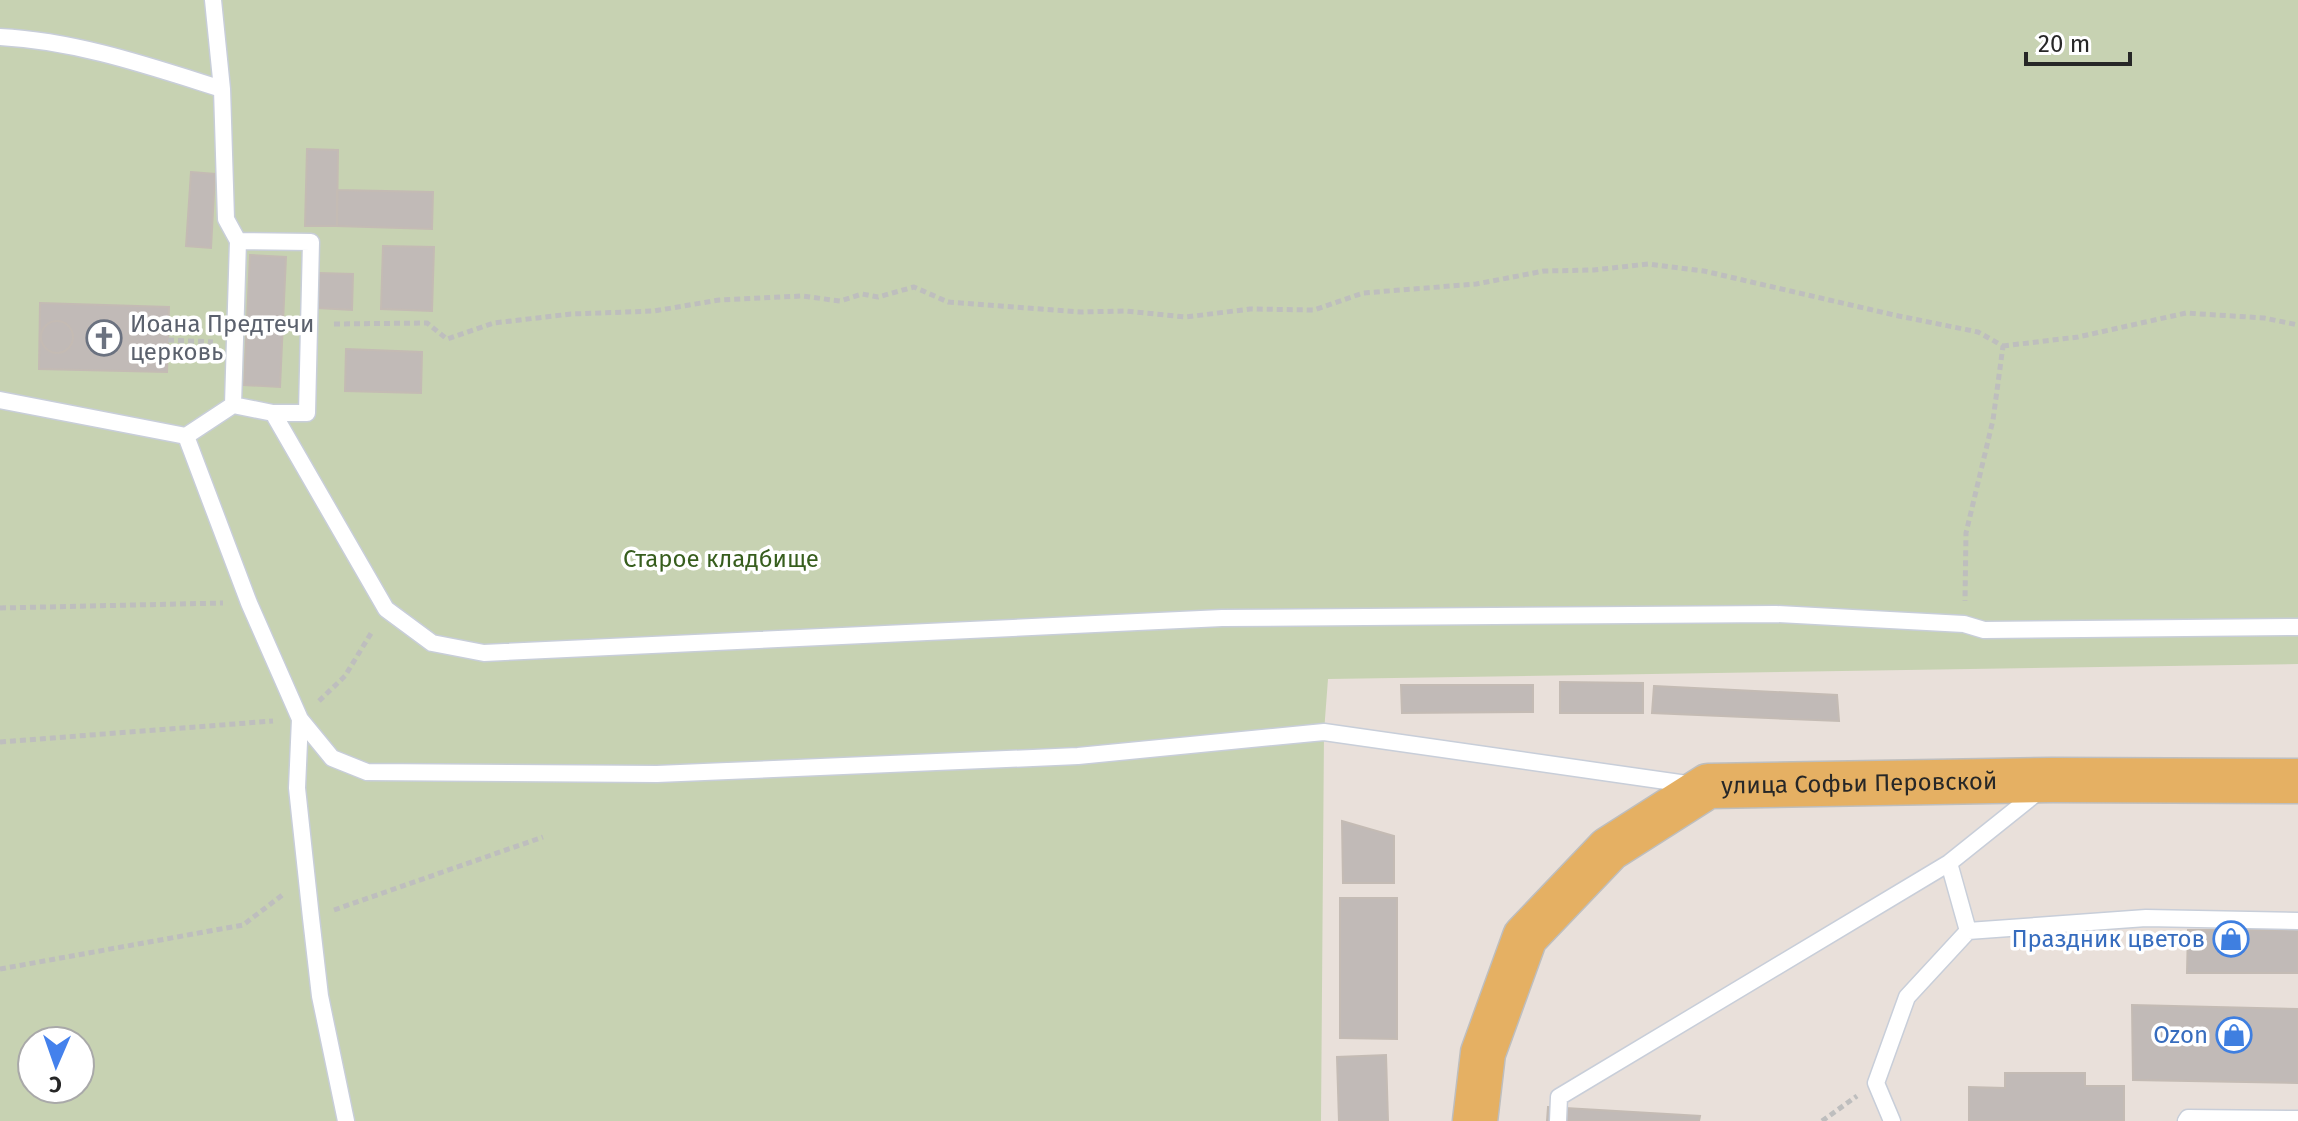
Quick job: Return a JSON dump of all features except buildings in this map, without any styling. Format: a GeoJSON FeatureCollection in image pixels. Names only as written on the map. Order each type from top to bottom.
{"type":"FeatureCollection","features":[{"type":"Feature","properties":{"kind":"main road","name":"улица Софьи Перовской"},"geometry":{"type":"LineString","coordinates":[[1475,1121],[1483,1053],[1525,937],[1609,849],[1708,786],[2052,780],[2298,781]]}},
{"type":"Feature","properties":{"kind":"lane"},"geometry":{"type":"LineString","coordinates":[[213,0],[222,89],[226,219],[238,241],[233,405]]}},
{"type":"Feature","properties":{"kind":"lane"},"geometry":{"type":"LineString","coordinates":[[0,37],[31,38],[93,49],[222,89]]}},
{"type":"Feature","properties":{"kind":"lane"},"geometry":{"type":"LineString","coordinates":[[0,400],[186,436],[233,405],[273,413],[307,413],[311,242],[238,241]]}},
{"type":"Feature","properties":{"kind":"lane"},"geometry":{"type":"LineString","coordinates":[[273,413],[386,609],[432,643],[484,653],[1222,618],[1776,614],[1964,624],[1984,630],[2298,627]]}},
{"type":"Feature","properties":{"kind":"lane"},"geometry":{"type":"LineString","coordinates":[[186,436],[249,603],[300,719],[332,758],[367,772],[657,774],[1078,756],[1324,732],[1708,786]]}},
{"type":"Feature","properties":{"kind":"lane"},"geometry":{"type":"LineString","coordinates":[[300,719],[297,788],[311,918],[320,996],[346,1121]]}},
{"type":"Feature","properties":{"kind":"lane"},"geometry":{"type":"LineString","coordinates":[[1558,1121],[1559,1097],[1949,863],[2052,780]]}},
{"type":"Feature","properties":{"kind":"lane"},"geometry":{"type":"LineString","coordinates":[[1949,863],[1968,931]]}},
{"type":"Feature","properties":{"kind":"lane"},"geometry":{"type":"LineString","coordinates":[[1892,1121],[1876,1083],[1907,997],[1968,931],[2146,918],[2298,921]]}},
{"type":"Feature","properties":{"kind":"lane"},"geometry":{"type":"LineString","coordinates":[[2186,1121],[2188,1118],[2298,1119]]}},
{"type":"Feature","properties":{"kind":"path"},"geometry":{"type":"LineString","coordinates":[[309,325],[427,323],[447,339],[494,323],[571,314],[654,311],[719,300],[774,297],[802,296],[840,301],[862,294],[878,297],[914,287],[948,302],[1186,317],[1250,309],[1314,310],[1363,293],[1476,284],[1544,271],[1648,264],[1704,271],[1978,332],[2003,346],[2078,337],[2186,313],[2264,318],[2298,325]]}},
{"type":"Feature","properties":{"kind":"path"},"geometry":{"type":"LineString","coordinates":[[168,340],[234,343]]}},
{"type":"Feature","properties":{"kind":"path"},"geometry":{"type":"LineString","coordinates":[[1964,624],[1966,533],[1993,420],[2003,346]]}},
{"type":"Feature","properties":{"kind":"path"},"geometry":{"type":"LineString","coordinates":[[0,608],[249,603]]}},
{"type":"Feature","properties":{"kind":"path"},"geometry":{"type":"LineString","coordinates":[[0,742],[300,719],[345,676],[386,609]]}},
{"type":"Feature","properties":{"kind":"path"},"geometry":{"type":"LineString","coordinates":[[311,918],[543,837]]}},
{"type":"Feature","properties":{"kind":"path"},"geometry":{"type":"LineString","coordinates":[[0,969],[243,925],[308,876]]}},
{"type":"Feature","properties":{"kind":"path"},"geometry":{"type":"LineString","coordinates":[[1822,1121],[1876,1083]]}},
{"type":"Feature","properties":{"kind":"green space","name":"Старое кладбище"},"geometry":{"type":"Polygon","coordinates":[[[0,0],[2298,0],[2298,664],[1328,679],[1324,732],[1321,1121],[0,1121],[0,0]]]}},
{"type":"Feature","properties":{"kind":"place","name":"Иоана Предтечи церковь"},"geometry":{"type":"Point","coordinates":[104,338]}},
{"type":"Feature","properties":{"kind":"place","name":"Праздник цветов"},"geometry":{"type":"Point","coordinates":[2231,939]}},
{"type":"Feature","properties":{"kind":"place","name":"Ozon"},"geometry":{"type":"Point","coordinates":[2234,1035]}}]}
